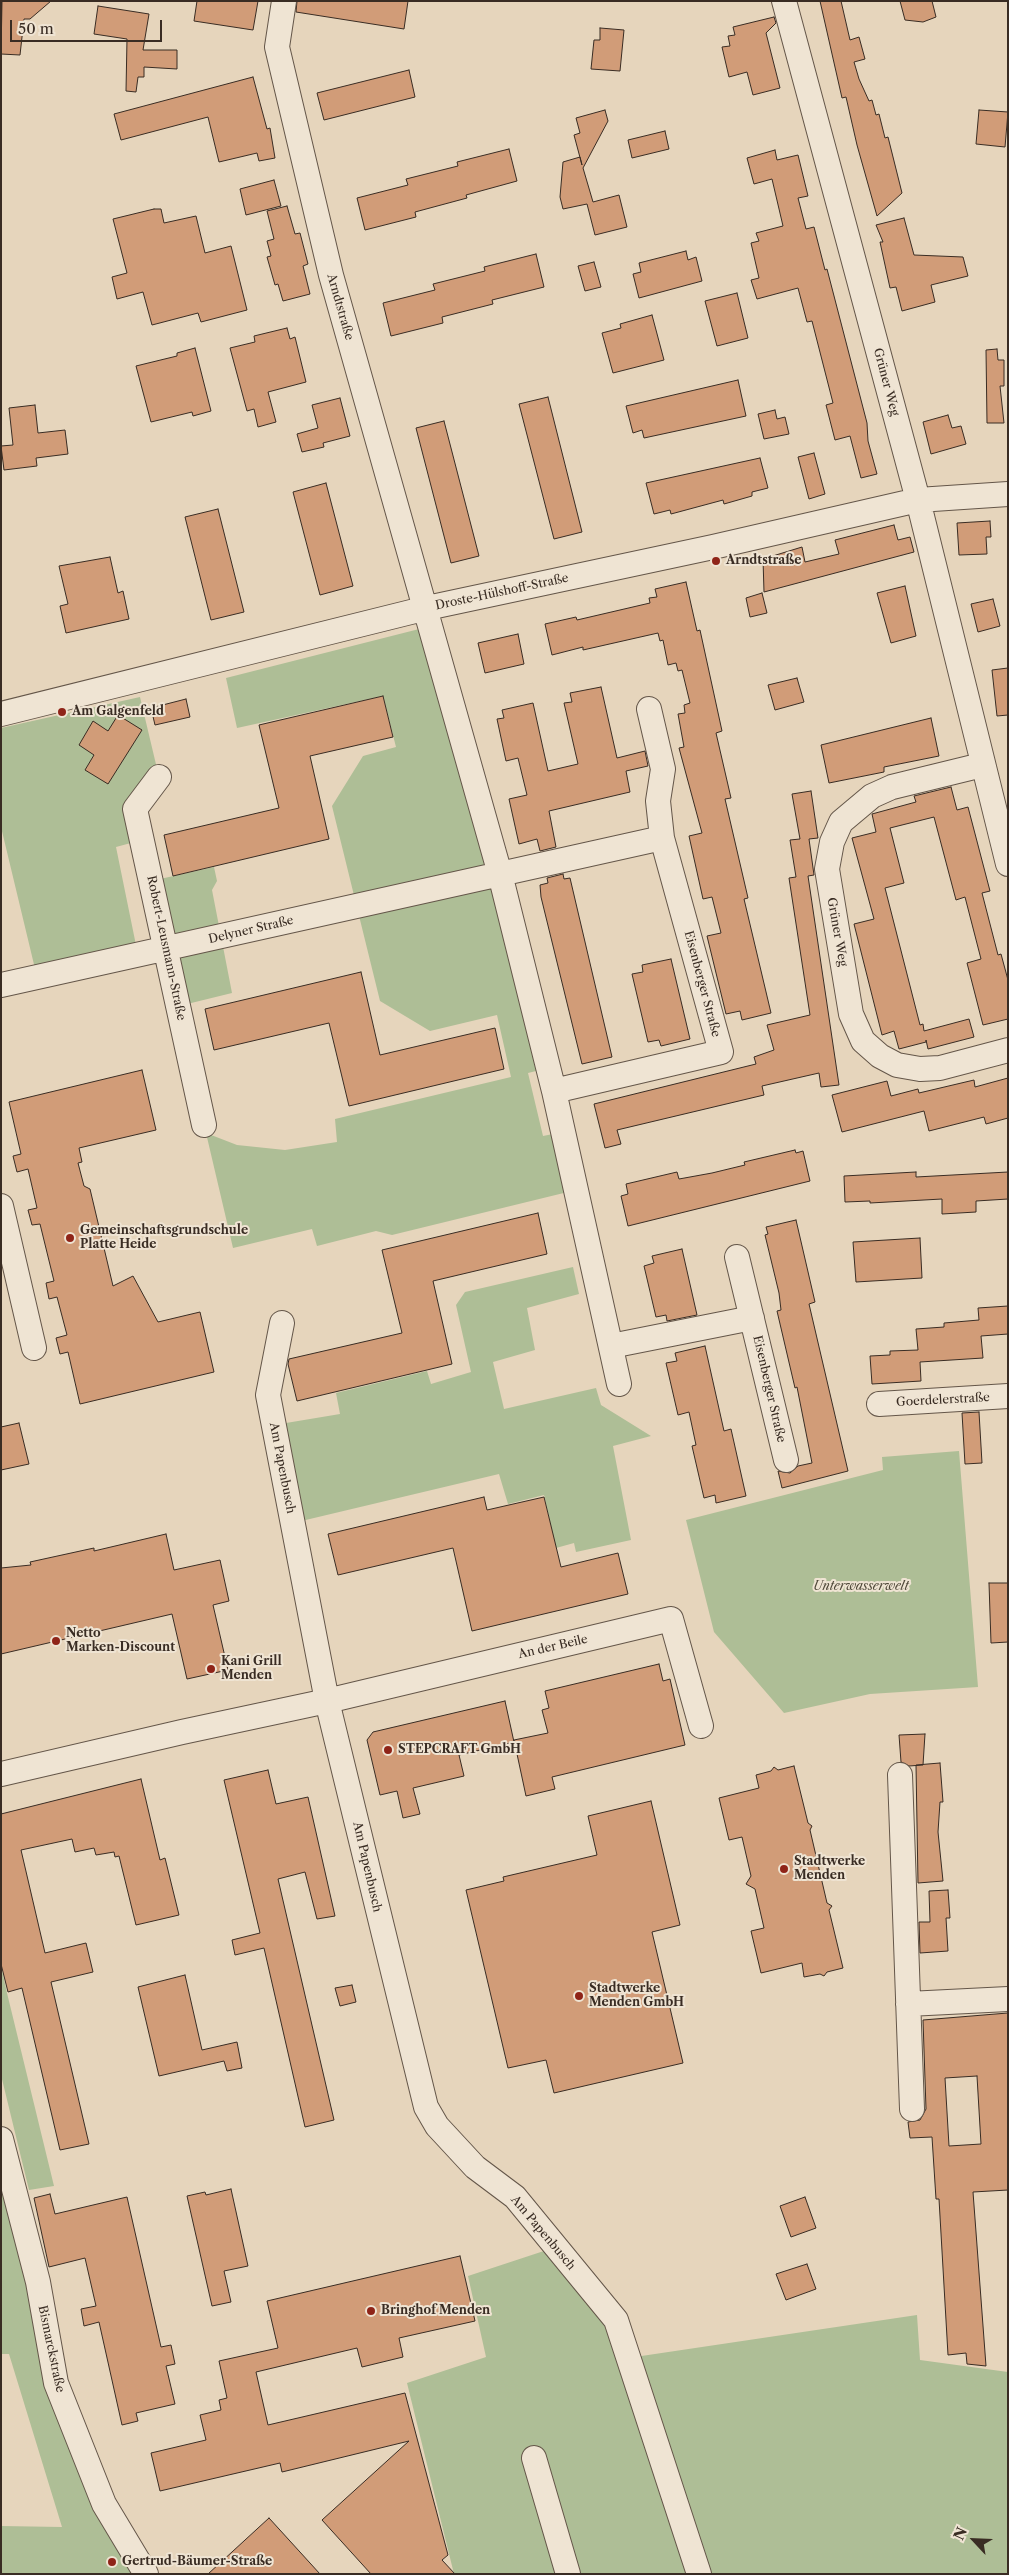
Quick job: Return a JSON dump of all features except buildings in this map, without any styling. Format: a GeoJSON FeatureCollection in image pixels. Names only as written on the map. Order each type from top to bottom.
{"type":"FeatureCollection","features":[{"type":"Feature","properties":{"kind":"street","name":"Arndtstraße"},"geometry":{"type":"LineString","coordinates":[[284,1],[277,47],[331,275],[426,608]]}},
{"type":"Feature","properties":{"kind":"street","name":"Grüner Weg"},"geometry":{"type":"LineString","coordinates":[[784,1],[918,500],[1008,864]]}},
{"type":"Feature","properties":{"kind":"street","name":"Droste-Hülshoff-Straße"},"geometry":{"type":"LineString","coordinates":[[1,714],[426,608],[713,547],[918,500],[1008,494]]}},
{"type":"Feature","properties":{"kind":"street"},"geometry":{"type":"LineString","coordinates":[[426,608],[500,874],[554,1091],[619,1384]]}},
{"type":"Feature","properties":{"kind":"street","name":"Eisenberger Straße"},"geometry":{"type":"LineString","coordinates":[[554,1091],[721,1052],[662,838],[658,801],[664,769],[648,709]]}},
{"type":"Feature","properties":{"kind":"street","name":"Grüner Weg"},"geometry":{"type":"LineString","coordinates":[[982,765],[892,786],[872,796],[841,822],[832,842],[826,869],[851,1014],[863,1041],[880,1056],[898,1065],[920,1069],[940,1068],[1008,1050]]}},
{"type":"Feature","properties":{"kind":"street","name":"Robert-Leusmann-Straße"},"geometry":{"type":"LineString","coordinates":[[159,777],[136,809],[204,1125]]}},
{"type":"Feature","properties":{"kind":"street"},"geometry":{"type":"LineString","coordinates":[[500,874],[662,838]]}},
{"type":"Feature","properties":{"kind":"street","name":"Delyner Straße"},"geometry":{"type":"LineString","coordinates":[[1,985],[500,874]]}},
{"type":"Feature","properties":{"kind":"street"},"geometry":{"type":"LineString","coordinates":[[1,1206],[34,1348]]}},
{"type":"Feature","properties":{"kind":"street","name":"Eisenberger Straße"},"geometry":{"type":"LineString","coordinates":[[737,1257],[786,1460]]}},
{"type":"Feature","properties":{"kind":"street","name":"Eisenberger Straße"},"geometry":{"type":"LineString","coordinates":[[611,1346],[752,1318]]}},
{"type":"Feature","properties":{"kind":"street","name":"Am Papenbusch"},"geometry":{"type":"LineString","coordinates":[[282,1323],[268,1395],[327,1701],[426,2107],[437,2126],[475,2167],[515,2197],[616,2320],[699,2574]]}},
{"type":"Feature","properties":{"kind":"street","name":"Goerdelerstraße"},"geometry":{"type":"LineString","coordinates":[[879,1404],[1008,1396]]}},
{"type":"Feature","properties":{"kind":"street","name":"An der Beile"},"geometry":{"type":"LineString","coordinates":[[327,1701],[671,1619],[700,1726]]}},
{"type":"Feature","properties":{"kind":"street"},"geometry":{"type":"LineString","coordinates":[[1,1774],[327,1701]]}},
{"type":"Feature","properties":{"kind":"street"},"geometry":{"type":"LineString","coordinates":[[900,1775],[912,2108]]}},
{"type":"Feature","properties":{"kind":"street"},"geometry":{"type":"LineString","coordinates":[[908,2004],[1008,1999]]}},
{"type":"Feature","properties":{"kind":"street","name":"Bismarckstraße"},"geometry":{"type":"LineString","coordinates":[[1,2139],[38,2282],[56,2383],[104,2504],[146,2574]]}},
{"type":"Feature","properties":{"kind":"street"},"geometry":{"type":"LineString","coordinates":[[534,2458],[568,2574]]}},
{"type":"Feature","properties":{"kind":"green space"},"geometry":{"type":"Polygon","coordinates":[[[431,626],[548,1068],[528,1073],[543,1136],[563,1132],[576,1190],[392,1235],[376,1231],[317,1246],[312,1229],[233,1248],[206,1133],[237,1145],[285,1150],[337,1142],[335,1119],[511,1077],[497,1015],[430,1031],[380,1001],[332,806],[363,756],[396,747],[383,696],[237,728],[226,678],[431,626]]]}},
{"type":"Feature","properties":{"kind":"green space"},"geometry":{"type":"Polygon","coordinates":[[[140,697],[159,777],[135,809],[142,840],[116,847],[138,955],[37,977],[1,827],[1,728],[140,697]]]}},
{"type":"Feature","properties":{"kind":"green space"},"geometry":{"type":"Polygon","coordinates":[[[214,867],[217,881],[212,890],[232,993],[179,1006],[151,881],[214,867]]]}},
{"type":"Feature","properties":{"kind":"green space"},"geometry":{"type":"Polygon","coordinates":[[[573,1267],[579,1294],[527,1308],[535,1350],[493,1362],[504,1409],[596,1388],[601,1405],[651,1436],[613,1446],[631,1540],[576,1552],[574,1543],[556,1548],[544,1495],[508,1504],[499,1474],[293,1523],[274,1425],[340,1414],[336,1393],[427,1371],[431,1384],[471,1372],[456,1305],[465,1292],[573,1267]]]}},
{"type":"Feature","properties":{"kind":"green space","name":"Unterwasserwelt"},"geometry":{"type":"Polygon","coordinates":[[[959,1451],[978,1687],[870,1694],[784,1713],[714,1632],[686,1520],[883,1470],[882,1457],[959,1451]]]}},
{"type":"Feature","properties":{"kind":"green space"},"geometry":{"type":"Polygon","coordinates":[[[1,1966],[54,2186],[29,2190],[1,2075],[1,1966]]]}},
{"type":"Feature","properties":{"kind":"green space"},"geometry":{"type":"Polygon","coordinates":[[[1,2144],[56,2383],[144,2574],[1,2574],[1,2526],[62,2527],[9,2354],[1,2354],[1,2144]]]}},
{"type":"Feature","properties":{"kind":"green space"},"geometry":{"type":"Polygon","coordinates":[[[556,2247],[628,2358],[917,2315],[920,2360],[1008,2372],[1008,2574],[454,2574],[407,2383],[486,2357],[468,2276],[556,2247]]]}},
{"type":"Feature","properties":{"kind":"place","name":"Arndtstraße"},"geometry":{"type":"Point","coordinates":[716,561]}},
{"type":"Feature","properties":{"kind":"place","name":"Am Galgenfeld"},"geometry":{"type":"Point","coordinates":[62,712]}},
{"type":"Feature","properties":{"kind":"place","name":"Gemeinschaftsgrundschule Platte Heide"},"geometry":{"type":"Point","coordinates":[70,1238]}},
{"type":"Feature","properties":{"kind":"place","name":"Netto Marken-Discount"},"geometry":{"type":"Point","coordinates":[56,1641]}},
{"type":"Feature","properties":{"kind":"place","name":"Kani Grill Menden"},"geometry":{"type":"Point","coordinates":[211,1669]}},
{"type":"Feature","properties":{"kind":"place","name":"STEPCRAFT GmbH"},"geometry":{"type":"Point","coordinates":[388,1750]}},
{"type":"Feature","properties":{"kind":"place","name":"Stadtwerke Menden"},"geometry":{"type":"Point","coordinates":[784,1869]}},
{"type":"Feature","properties":{"kind":"place","name":"Stadtwerke Menden GmbH"},"geometry":{"type":"Point","coordinates":[579,1996]}},
{"type":"Feature","properties":{"kind":"place","name":"Bringhof Menden"},"geometry":{"type":"Point","coordinates":[371,2311]}},
{"type":"Feature","properties":{"kind":"place","name":"Gertrud-Bäumer-Straße"},"geometry":{"type":"Point","coordinates":[112,2562]}}]}
